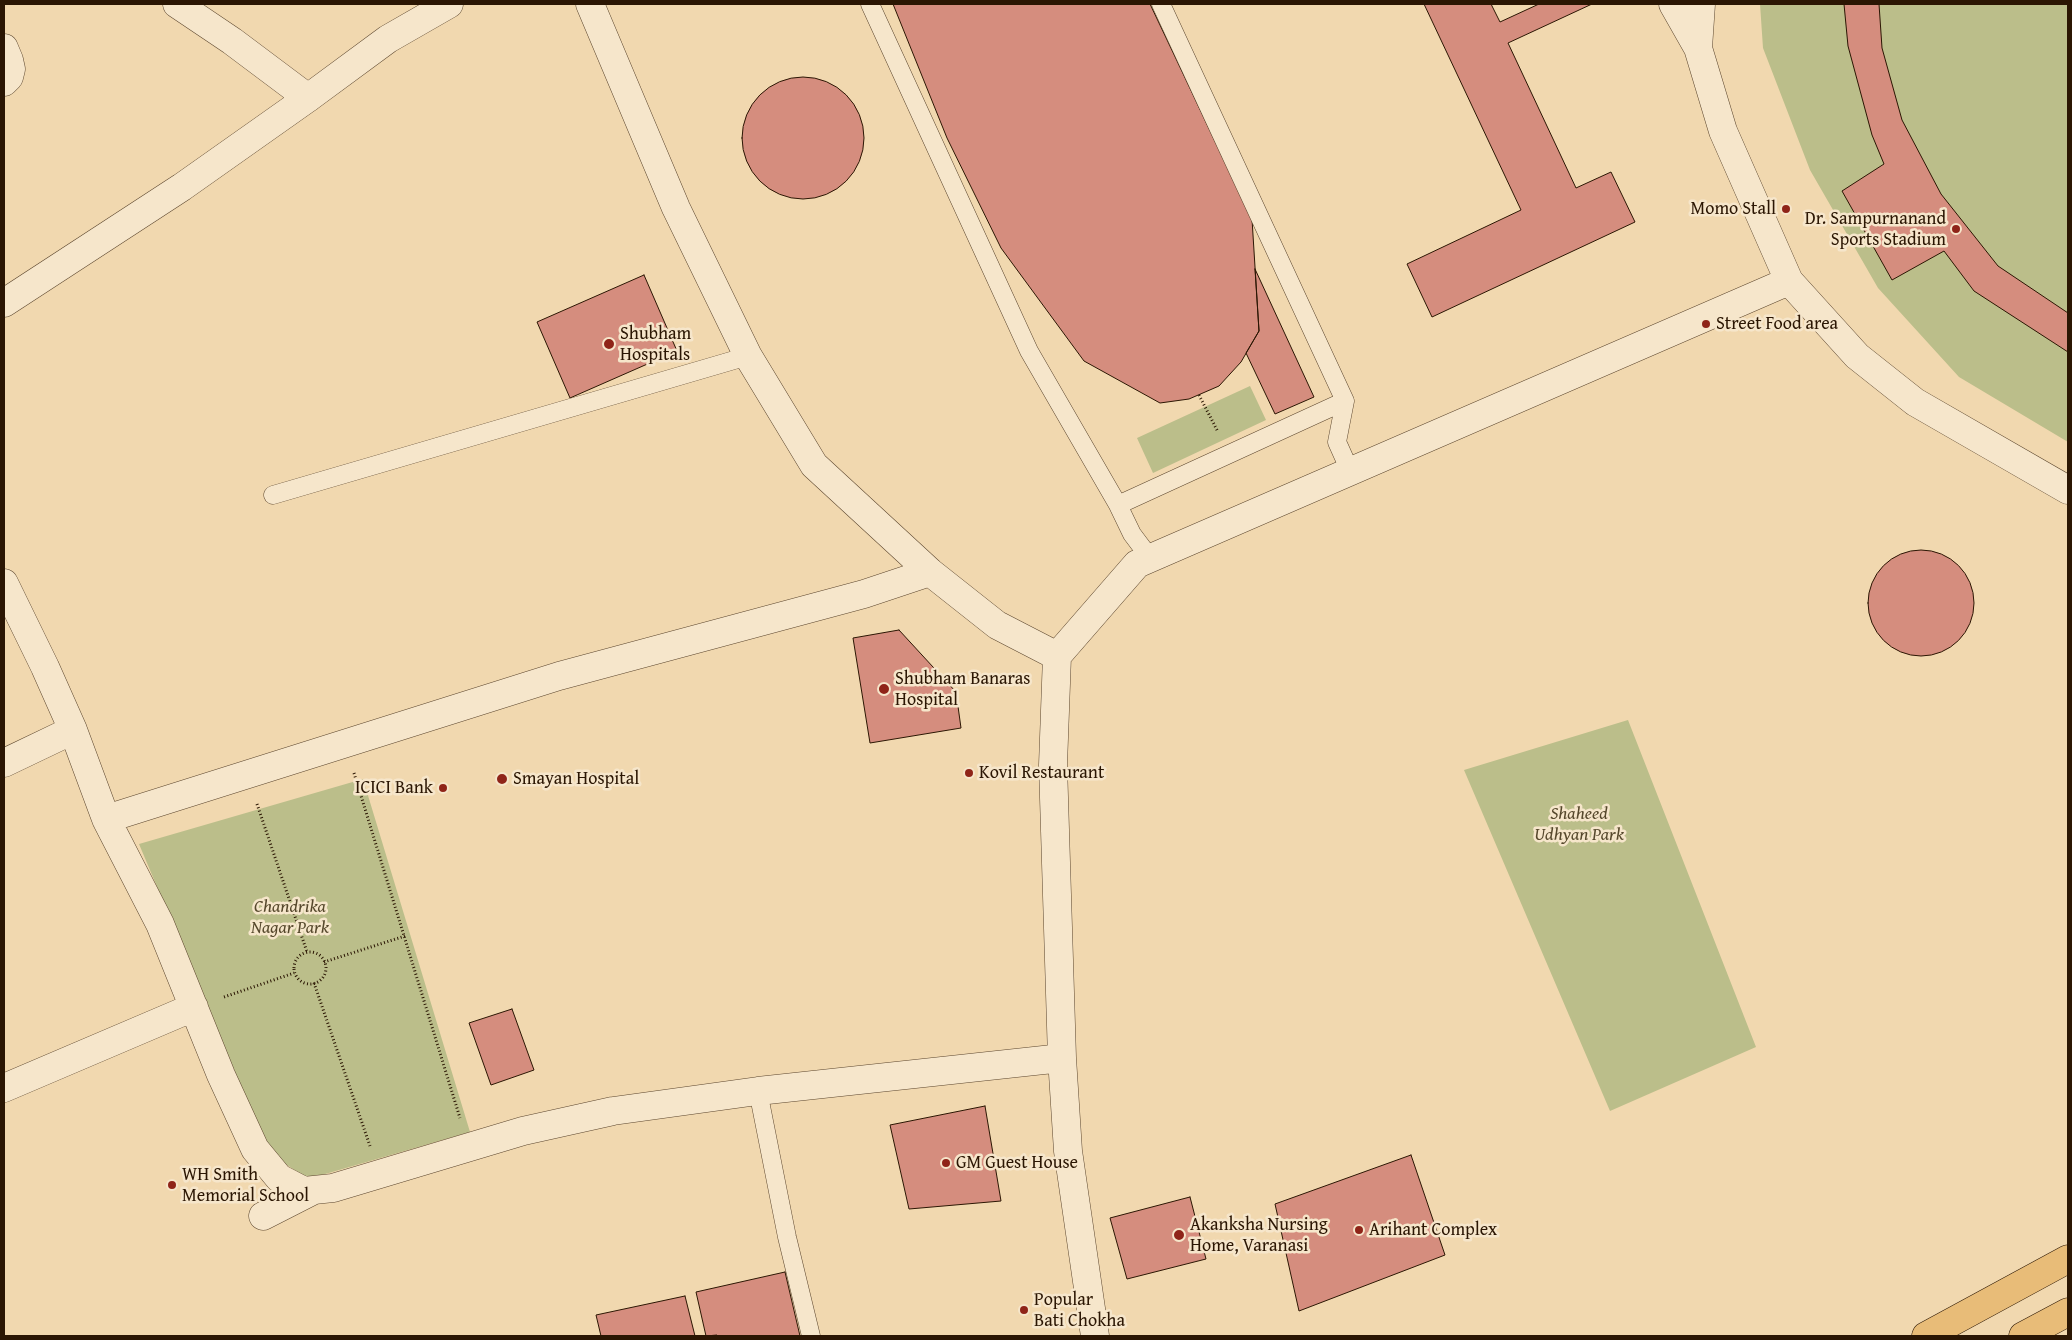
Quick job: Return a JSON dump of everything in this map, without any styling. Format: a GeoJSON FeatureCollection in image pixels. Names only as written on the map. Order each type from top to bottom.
{"type":"FeatureCollection","features":[{"type":"Feature","properties":{"kind":"main road"},"geometry":{"type":"LineString","coordinates":[[1926,1336],[2068,1259]]}},
{"type":"Feature","properties":{"kind":"main road"},"geometry":{"type":"LineString","coordinates":[[2023,1336],[2068,1312]]}},
{"type":"Feature","properties":{"kind":"street"},"geometry":{"type":"LineString","coordinates":[[177,4],[232,41],[308,98]]}},
{"type":"Feature","properties":{"kind":"street"},"geometry":{"type":"LineString","coordinates":[[4,303],[182,187],[388,39],[449,4]]}},
{"type":"Feature","properties":{"kind":"street"},"geometry":{"type":"LineString","coordinates":[[590,4],[676,208],[748,356],[814,465],[930,572],[997,625],[1057,656]]}},
{"type":"Feature","properties":{"kind":"street"},"geometry":{"type":"LineString","coordinates":[[1673,4],[1698,48],[1723,131],[1789,281],[1857,356],[1915,402],[2068,490]]}},
{"type":"Feature","properties":{"kind":"street"},"geometry":{"type":"LineString","coordinates":[[1698,48],[1701,4]]}},
{"type":"Feature","properties":{"kind":"street"},"geometry":{"type":"LineString","coordinates":[[4,48],[10,60],[11,69],[9,77],[4,82]]}},
{"type":"Feature","properties":{"kind":"street"},"geometry":{"type":"LineString","coordinates":[[1095,1336],[1068,1151],[1062,1058],[1053,765],[1057,656],[1138,564],[1789,281]]}},
{"type":"Feature","properties":{"kind":"street"},"geometry":{"type":"LineString","coordinates":[[106,819],[559,676],[864,594],[930,572]]}},
{"type":"Feature","properties":{"kind":"street"},"geometry":{"type":"LineString","coordinates":[[4,583],[73,730],[106,819],[160,924],[221,1075],[255,1149],[278,1178],[304,1191],[332,1188],[523,1131],[614,1111],[758,1091],[1062,1058]]}},
{"type":"Feature","properties":{"kind":"street"},"geometry":{"type":"LineString","coordinates":[[4,763],[73,730]]}},
{"type":"Feature","properties":{"kind":"street"},"geometry":{"type":"LineString","coordinates":[[4,1088],[194,1007]]}},
{"type":"Feature","properties":{"kind":"street"},"geometry":{"type":"LineString","coordinates":[[263,1216],[314,1190]]}},
{"type":"Feature","properties":{"kind":"lane"},"geometry":{"type":"LineString","coordinates":[[870,4],[1029,351],[1118,505],[1132,534],[1150,558]]}},
{"type":"Feature","properties":{"kind":"lane"},"geometry":{"type":"LineString","coordinates":[[1160,4],[1345,401],[1337,442],[1350,471]]}},
{"type":"Feature","properties":{"kind":"lane"},"geometry":{"type":"LineString","coordinates":[[273,495],[748,356]]}},
{"type":"Feature","properties":{"kind":"lane"},"geometry":{"type":"LineString","coordinates":[[1118,505],[1345,401]]}},
{"type":"Feature","properties":{"kind":"lane"},"geometry":{"type":"LineString","coordinates":[[758,1091],[787,1237],[811,1336]]}},
{"type":"Feature","properties":{"kind":"path"},"geometry":{"type":"LineString","coordinates":[[1199,395],[1230,454]]}},
{"type":"Feature","properties":{"kind":"path"},"geometry":{"type":"LineString","coordinates":[[345,744],[469,1148]]}},
{"type":"Feature","properties":{"kind":"path"},"geometry":{"type":"LineString","coordinates":[[247,775],[307,952]]}},
{"type":"Feature","properties":{"kind":"path"},"geometry":{"type":"LineString","coordinates":[[324,962],[405,936]]}},
{"type":"Feature","properties":{"kind":"path"},"geometry":{"type":"LineString","coordinates":[[307,952],[317,954],[324,962],[326,967],[323,977],[314,983],[305,984],[294,973],[298,958],[307,952]]}},
{"type":"Feature","properties":{"kind":"path"},"geometry":{"type":"LineString","coordinates":[[194,1007],[294,973]]}},
{"type":"Feature","properties":{"kind":"path"},"geometry":{"type":"LineString","coordinates":[[314,983],[380,1174]]}},
{"type":"Feature","properties":{"kind":"green space","name":"Dr. Sampurnanand Sports Stadium"},"geometry":{"type":"Polygon","coordinates":[[[1760,4],[2068,4],[2068,442],[1959,377],[1878,288],[1810,170],[1763,48],[1760,4]]]}},
{"type":"Feature","properties":{"kind":"green space"},"geometry":{"type":"Polygon","coordinates":[[[1250,386],[1266,420],[1153,473],[1137,438],[1250,386]]]}},
{"type":"Feature","properties":{"kind":"green space","name":"Shaheed Udhyan Park"},"geometry":{"type":"Polygon","coordinates":[[[1628,720],[1756,1047],[1610,1111],[1464,770],[1628,720]]]}},
{"type":"Feature","properties":{"kind":"green space","name":"Chandrika Nagar Park"},"geometry":{"type":"Polygon","coordinates":[[[363,779],[470,1132],[308,1179],[269,1153],[139,844],[363,779]]]}},
{"type":"Feature","properties":{"kind":"building"},"geometry":{"type":"Polygon","coordinates":[[[893,4],[1150,4],[1252,219],[1259,331],[1241,362],[1219,386],[1189,399],[1160,403],[1084,361],[1001,248],[947,138],[893,4]]]}},
{"type":"Feature","properties":{"kind":"building"},"geometry":{"type":"Polygon","coordinates":[[[1424,4],[1491,4],[1500,22],[1539,4],[1592,4],[1508,43],[1576,188],[1611,172],[1635,222],[1432,317],[1407,264],[1521,210],[1424,4]]]}},
{"type":"Feature","properties":{"kind":"building"},"geometry":{"type":"Polygon","coordinates":[[[1844,4],[1879,4],[1882,48],[1902,120],[1941,194],[1998,266],[2068,313],[2068,352],[1974,291],[1944,251],[1892,280],[1842,191],[1884,164],[1872,135],[1848,46],[1844,4]]]}},
{"type":"Feature","properties":{"kind":"building"},"geometry":{"type":"Polygon","coordinates":[[[803,77],[826,81],[846,95],[860,115],[864,138],[860,161],[846,181],[826,195],[803,199],[780,195],[760,181],[746,161],[742,138],[746,115],[760,95],[780,81],[803,77]]]}},
{"type":"Feature","properties":{"kind":"building"},"geometry":{"type":"Polygon","coordinates":[[[1255,269],[1314,397],[1275,414],[1246,353],[1259,331],[1255,269]]]}},
{"type":"Feature","properties":{"kind":"building"},"geometry":{"type":"Polygon","coordinates":[[[644,275],[677,351],[570,398],[537,322],[644,275]]]}},
{"type":"Feature","properties":{"kind":"building"},"geometry":{"type":"Polygon","coordinates":[[[1921,550],[1941,554],[1958,566],[1970,583],[1974,603],[1970,623],[1958,640],[1941,652],[1921,656],[1901,652],[1884,640],[1872,623],[1868,603],[1872,583],[1884,566],[1901,554],[1921,550]]]}},
{"type":"Feature","properties":{"kind":"building"},"geometry":{"type":"Polygon","coordinates":[[[899,630],[956,692],[961,728],[870,743],[853,638],[899,630]]]}},
{"type":"Feature","properties":{"kind":"building"},"geometry":{"type":"Polygon","coordinates":[[[512,1009],[534,1070],[491,1085],[469,1023],[512,1009]]]}},
{"type":"Feature","properties":{"kind":"building","name":"GM Guest House"},"geometry":{"type":"Polygon","coordinates":[[[985,1106],[1001,1201],[909,1209],[890,1125],[985,1106]]]}},
{"type":"Feature","properties":{"kind":"building","name":"Arihant Complex"},"geometry":{"type":"Polygon","coordinates":[[[1411,1155],[1445,1255],[1299,1311],[1275,1204],[1411,1155]]]}},
{"type":"Feature","properties":{"kind":"building"},"geometry":{"type":"Polygon","coordinates":[[[1190,1197],[1206,1259],[1127,1279],[1110,1218],[1190,1197]]]}},
{"type":"Feature","properties":{"kind":"building"},"geometry":{"type":"Polygon","coordinates":[[[785,1272],[800,1336],[706,1336],[696,1292],[785,1272]]]}},
{"type":"Feature","properties":{"kind":"building"},"geometry":{"type":"Polygon","coordinates":[[[685,1296],[695,1336],[601,1336],[596,1315],[685,1296]]]}},
{"type":"Feature","properties":{"kind":"place","name":"Momo Stall"},"geometry":{"type":"Point","coordinates":[1786,209]}},
{"type":"Feature","properties":{"kind":"place","name":"Dr. Sampurnanand Sports Stadium"},"geometry":{"type":"Point","coordinates":[1956,229]}},
{"type":"Feature","properties":{"kind":"place","name":"Street Food area"},"geometry":{"type":"Point","coordinates":[1706,324]}},
{"type":"Feature","properties":{"kind":"place","name":"Shubham Hospitals"},"geometry":{"type":"Point","coordinates":[609,344]}},
{"type":"Feature","properties":{"kind":"place","name":"Shubham Banaras Hospital"},"geometry":{"type":"Point","coordinates":[884,689]}},
{"type":"Feature","properties":{"kind":"place","name":"Kovil Restaurant"},"geometry":{"type":"Point","coordinates":[969,773]}},
{"type":"Feature","properties":{"kind":"place","name":"Smayan Hospital"},"geometry":{"type":"Point","coordinates":[502,779]}},
{"type":"Feature","properties":{"kind":"place","name":"ICICI Bank"},"geometry":{"type":"Point","coordinates":[443,788]}},
{"type":"Feature","properties":{"kind":"place","name":"GM Guest House"},"geometry":{"type":"Point","coordinates":[946,1163]}},
{"type":"Feature","properties":{"kind":"place","name":"WH Smith Memorial School"},"geometry":{"type":"Point","coordinates":[172,1185]}},
{"type":"Feature","properties":{"kind":"place","name":"Arihant Complex"},"geometry":{"type":"Point","coordinates":[1359,1230]}},
{"type":"Feature","properties":{"kind":"place","name":"Akanksha Nursing Home, Varanasi"},"geometry":{"type":"Point","coordinates":[1179,1235]}},
{"type":"Feature","properties":{"kind":"place","name":"Popular Bati Chokha"},"geometry":{"type":"Point","coordinates":[1024,1310]}}]}
